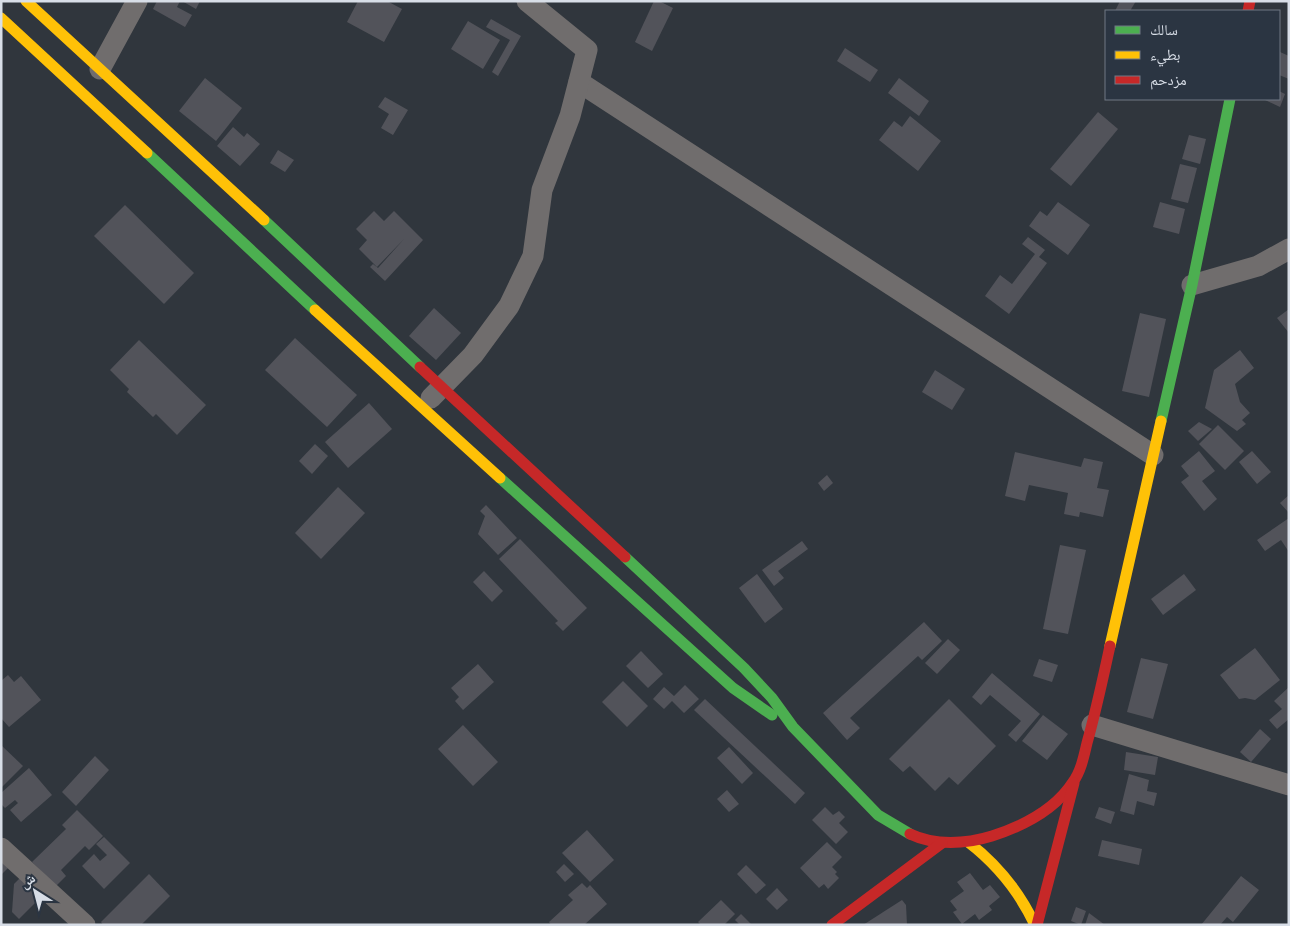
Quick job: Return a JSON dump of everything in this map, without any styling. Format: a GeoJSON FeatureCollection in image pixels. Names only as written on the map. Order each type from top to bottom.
{"type":"FeatureCollection","features":[{"type":"Feature","properties":{"kind":"main road"},"geometry":{"type":"LineString","coordinates":[[26,1],[744,668],[772,698],[793,727],[878,815],[907,834],[924,840],[942,843],[968,842],[1001,833],[1026,822],[1052,805],[1074,782]]}},
{"type":"Feature","properties":{"kind":"main road"},"geometry":{"type":"LineString","coordinates":[[1,18],[422,407],[733,688],[759,707],[793,727]]}},
{"type":"Feature","properties":{"kind":"main road"},"geometry":{"type":"LineString","coordinates":[[1036,925],[1074,782],[1092,725],[1192,285],[1230,100]]}},
{"type":"Feature","properties":{"kind":"main road"},"geometry":{"type":"LineString","coordinates":[[968,842],[997,866],[1009,879],[1020,894],[1036,925]]}},
{"type":"Feature","properties":{"kind":"main road"},"geometry":{"type":"LineString","coordinates":[[832,925],[942,843]]}},
{"type":"Feature","properties":{"kind":"street"},"geometry":{"type":"LineString","coordinates":[[100,69],[137,1]]}},
{"type":"Feature","properties":{"kind":"street"},"geometry":{"type":"LineString","coordinates":[[422,407],[473,355],[509,306],[533,256],[542,190],[570,116],[579,82],[587,50],[527,1]]}},
{"type":"Feature","properties":{"kind":"street"},"geometry":{"type":"LineString","coordinates":[[579,82],[1153,455]]}},
{"type":"Feature","properties":{"kind":"street"},"geometry":{"type":"LineString","coordinates":[[1192,285],[1258,266],[1289,249]]}},
{"type":"Feature","properties":{"kind":"street"},"geometry":{"type":"LineString","coordinates":[[1092,725],[1289,785]]}},
{"type":"Feature","properties":{"kind":"street"},"geometry":{"type":"LineString","coordinates":[[1,848],[85,925]]}},
{"type":"Feature","properties":{"kind":"building"},"geometry":{"type":"Polygon","coordinates":[[[157,1],[180,1],[177,7],[192,15],[185,27],[153,9],[157,1]]]}},
{"type":"Feature","properties":{"kind":"building"},"geometry":{"type":"Polygon","coordinates":[[[182,1],[200,1],[196,9],[182,1]]]}},
{"type":"Feature","properties":{"kind":"building"},"geometry":{"type":"Polygon","coordinates":[[[358,1],[387,1],[402,9],[384,42],[347,22],[358,1]]]}},
{"type":"Feature","properties":{"kind":"building"},"geometry":{"type":"Polygon","coordinates":[[[654,1],[659,1],[673,8],[652,51],[635,42],[654,1]]]}},
{"type":"Feature","properties":{"kind":"building"},"geometry":{"type":"Polygon","coordinates":[[[1120,1],[1136,1],[1131,10],[1116,10],[1120,1]]]}},
{"type":"Feature","properties":{"kind":"building"},"geometry":{"type":"Polygon","coordinates":[[[491,19],[521,36],[498,76],[492,72],[510,40],[486,27],[491,19]]]}},
{"type":"Feature","properties":{"kind":"building"},"geometry":{"type":"Polygon","coordinates":[[[468,21],[500,40],[483,69],[451,49],[468,21]]]}},
{"type":"Feature","properties":{"kind":"building"},"geometry":{"type":"Polygon","coordinates":[[[845,48],[878,70],[870,82],[837,61],[845,48]]]}},
{"type":"Feature","properties":{"kind":"building"},"geometry":{"type":"Polygon","coordinates":[[[1280,52],[1289,56],[1289,79],[1280,75],[1280,52]]]}},
{"type":"Feature","properties":{"kind":"building"},"geometry":{"type":"Polygon","coordinates":[[[205,78],[242,108],[216,141],[179,111],[205,78]]]}},
{"type":"Feature","properties":{"kind":"building"},"geometry":{"type":"Polygon","coordinates":[[[899,78],[929,101],[919,116],[888,93],[899,78]]]}},
{"type":"Feature","properties":{"kind":"building"},"geometry":{"type":"Polygon","coordinates":[[[1280,92],[1285,94],[1280,107],[1265,100],[1280,100],[1280,92]]]}},
{"type":"Feature","properties":{"kind":"building"},"geometry":{"type":"Polygon","coordinates":[[[385,97],[408,110],[393,135],[381,128],[389,114],[378,107],[385,97]]]}},
{"type":"Feature","properties":{"kind":"building"},"geometry":{"type":"Polygon","coordinates":[[[1098,112],[1118,129],[1071,186],[1050,169],[1098,112]]]}},
{"type":"Feature","properties":{"kind":"building"},"geometry":{"type":"Polygon","coordinates":[[[910,116],[941,141],[918,171],[879,140],[894,121],[902,127],[910,116]]]}},
{"type":"Feature","properties":{"kind":"building"},"geometry":{"type":"Polygon","coordinates":[[[233,127],[244,137],[247,133],[260,144],[240,166],[217,146],[233,127]]]}},
{"type":"Feature","properties":{"kind":"building"},"geometry":{"type":"Polygon","coordinates":[[[1189,135],[1206,139],[1200,164],[1182,159],[1189,135]]]}},
{"type":"Feature","properties":{"kind":"building"},"geometry":{"type":"Polygon","coordinates":[[[278,150],[294,160],[285,172],[270,163],[278,150]]]}},
{"type":"Feature","properties":{"kind":"building"},"geometry":{"type":"Polygon","coordinates":[[[1180,164],[1197,168],[1188,203],[1171,199],[1180,164]]]}},
{"type":"Feature","properties":{"kind":"building"},"geometry":{"type":"Polygon","coordinates":[[[1058,202],[1090,225],[1068,255],[1029,226],[1040,211],[1047,216],[1058,202]]]}},
{"type":"Feature","properties":{"kind":"building"},"geometry":{"type":"Polygon","coordinates":[[[1160,202],[1185,209],[1179,234],[1153,227],[1160,202]]]}},
{"type":"Feature","properties":{"kind":"building"},"geometry":{"type":"Polygon","coordinates":[[[125,205],[194,273],[164,304],[94,236],[125,205]]]}},
{"type":"Feature","properties":{"kind":"building"},"geometry":{"type":"Polygon","coordinates":[[[374,211],[384,221],[394,211],[423,240],[385,281],[370,267],[373,264],[378,268],[404,239],[377,267],[359,249],[367,240],[356,229],[374,211]]]}},
{"type":"Feature","properties":{"kind":"building"},"geometry":{"type":"Polygon","coordinates":[[[1028,237],[1045,250],[1039,257],[1047,263],[1009,314],[985,296],[1000,275],[1012,284],[1035,254],[1022,244],[1028,237]]]}},
{"type":"Feature","properties":{"kind":"building"},"geometry":{"type":"Polygon","coordinates":[[[434,308],[461,333],[436,360],[409,336],[434,308]]]}},
{"type":"Feature","properties":{"kind":"building"},"geometry":{"type":"Polygon","coordinates":[[[1289,309],[1289,333],[1277,318],[1289,309]]]}},
{"type":"Feature","properties":{"kind":"building"},"geometry":{"type":"Polygon","coordinates":[[[1140,313],[1166,319],[1149,397],[1122,391],[1140,313]]]}},
{"type":"Feature","properties":{"kind":"building"},"geometry":{"type":"Polygon","coordinates":[[[295,338],[357,395],[327,427],[265,370],[295,338]]]}},
{"type":"Feature","properties":{"kind":"building"},"geometry":{"type":"Polygon","coordinates":[[[139,340],[206,405],[177,435],[156,414],[153,417],[127,392],[129,389],[110,370],[139,340]]]}},
{"type":"Feature","properties":{"kind":"building"},"geometry":{"type":"Polygon","coordinates":[[[1240,350],[1254,368],[1235,384],[1240,402],[1250,413],[1242,420],[1246,424],[1237,431],[1205,408],[1214,370],[1240,350]]]}},
{"type":"Feature","properties":{"kind":"building"},"geometry":{"type":"Polygon","coordinates":[[[935,370],[965,389],[952,410],[922,392],[935,370]]]}},
{"type":"Feature","properties":{"kind":"building"},"geometry":{"type":"Polygon","coordinates":[[[369,403],[392,429],[348,468],[325,442],[369,403]]]}},
{"type":"Feature","properties":{"kind":"building"},"geometry":{"type":"Polygon","coordinates":[[[1199,422],[1212,429],[1198,441],[1188,431],[1199,422]]]}},
{"type":"Feature","properties":{"kind":"building"},"geometry":{"type":"Polygon","coordinates":[[[1218,425],[1244,451],[1225,470],[1199,444],[1218,425]]]}},
{"type":"Feature","properties":{"kind":"building"},"geometry":{"type":"Polygon","coordinates":[[[315,444],[328,456],[312,474],[299,461],[315,444]]]}},
{"type":"Feature","properties":{"kind":"building"},"geometry":{"type":"Polygon","coordinates":[[[1199,451],[1215,471],[1202,481],[1217,499],[1204,511],[1181,482],[1189,476],[1181,466],[1199,451]]]}},
{"type":"Feature","properties":{"kind":"building"},"geometry":{"type":"Polygon","coordinates":[[[1252,451],[1271,472],[1257,484],[1239,462],[1252,451]]]}},
{"type":"Feature","properties":{"kind":"building"},"geometry":{"type":"Polygon","coordinates":[[[1015,452],[1081,467],[1084,458],[1103,462],[1097,488],[1109,490],[1103,517],[1080,512],[1079,517],[1064,514],[1068,493],[1029,485],[1025,501],[1005,496],[1015,452]]]}},
{"type":"Feature","properties":{"kind":"building"},"geometry":{"type":"Polygon","coordinates":[[[827,475],[833,483],[824,491],[818,483],[827,475]]]}},
{"type":"Feature","properties":{"kind":"building"},"geometry":{"type":"Polygon","coordinates":[[[338,487],[365,513],[321,559],[295,533],[338,487]]]}},
{"type":"Feature","properties":{"kind":"building"},"geometry":{"type":"Polygon","coordinates":[[[1289,495],[1289,513],[1280,503],[1289,495]]]}},
{"type":"Feature","properties":{"kind":"building"},"geometry":{"type":"Polygon","coordinates":[[[486,505],[517,538],[498,555],[478,534],[485,516],[480,511],[486,505]]]}},
{"type":"Feature","properties":{"kind":"building"},"geometry":{"type":"Polygon","coordinates":[[[1289,518],[1289,552],[1281,540],[1265,551],[1257,540],[1289,518]]]}},
{"type":"Feature","properties":{"kind":"building"},"geometry":{"type":"Polygon","coordinates":[[[520,539],[587,608],[563,631],[555,623],[558,621],[499,559],[520,539]]]}},
{"type":"Feature","properties":{"kind":"building"},"geometry":{"type":"Polygon","coordinates":[[[802,541],[808,549],[778,571],[784,578],[774,586],[762,570],[802,541]]]}},
{"type":"Feature","properties":{"kind":"building"},"geometry":{"type":"Polygon","coordinates":[[[1060,545],[1086,550],[1068,634],[1043,629],[1060,545]]]}},
{"type":"Feature","properties":{"kind":"building"},"geometry":{"type":"Polygon","coordinates":[[[484,571],[503,591],[492,602],[473,582],[484,571]]]}},
{"type":"Feature","properties":{"kind":"building"},"geometry":{"type":"Polygon","coordinates":[[[757,574],[783,609],[765,623],[739,588],[757,574]]]}},
{"type":"Feature","properties":{"kind":"building"},"geometry":{"type":"Polygon","coordinates":[[[1184,574],[1196,590],[1163,615],[1151,599],[1184,574]]]}},
{"type":"Feature","properties":{"kind":"building"},"geometry":{"type":"Polygon","coordinates":[[[924,622],[942,641],[922,660],[918,656],[850,718],[860,728],[847,740],[823,713],[924,622]]]}},
{"type":"Feature","properties":{"kind":"building"},"geometry":{"type":"Polygon","coordinates":[[[948,639],[960,650],[937,674],[925,663],[948,639]]]}},
{"type":"Feature","properties":{"kind":"building"},"geometry":{"type":"Polygon","coordinates":[[[1255,648],[1280,680],[1255,700],[1239,699],[1220,675],[1255,648]]]}},
{"type":"Feature","properties":{"kind":"building"},"geometry":{"type":"Polygon","coordinates":[[[641,651],[663,674],[648,688],[626,666],[641,651]]]}},
{"type":"Feature","properties":{"kind":"building"},"geometry":{"type":"Polygon","coordinates":[[[1141,658],[1168,664],[1153,719],[1127,712],[1141,658]]]}},
{"type":"Feature","properties":{"kind":"building"},"geometry":{"type":"Polygon","coordinates":[[[1039,659],[1058,665],[1052,682],[1033,676],[1039,659]]]}},
{"type":"Feature","properties":{"kind":"building"},"geometry":{"type":"Polygon","coordinates":[[[478,664],[494,682],[463,710],[455,701],[459,697],[451,688],[478,664]]]}},
{"type":"Feature","properties":{"kind":"building"},"geometry":{"type":"Polygon","coordinates":[[[992,673],[1040,714],[1016,742],[1008,735],[1021,721],[990,695],[981,705],[972,697],[992,673]]]}},
{"type":"Feature","properties":{"kind":"building"},"geometry":{"type":"Polygon","coordinates":[[[8,675],[14,682],[21,676],[41,700],[9,727],[1,718],[1,681],[8,675]]]}},
{"type":"Feature","properties":{"kind":"building"},"geometry":{"type":"Polygon","coordinates":[[[623,681],[648,706],[627,727],[602,702],[623,681]]]}},
{"type":"Feature","properties":{"kind":"building"},"geometry":{"type":"Polygon","coordinates":[[[685,685],[699,699],[684,713],[672,701],[664,709],[653,699],[664,687],[674,696],[685,685]]]}},
{"type":"Feature","properties":{"kind":"building"},"geometry":{"type":"Polygon","coordinates":[[[1289,687],[1289,719],[1277,729],[1269,720],[1282,709],[1274,701],[1289,687]]]}},
{"type":"Feature","properties":{"kind":"building"},"geometry":{"type":"Polygon","coordinates":[[[705,699],[805,793],[795,804],[694,710],[705,699]]]}},
{"type":"Feature","properties":{"kind":"building"},"geometry":{"type":"Polygon","coordinates":[[[949,699],[996,746],[958,785],[949,777],[935,791],[910,766],[903,772],[889,759],[949,699]]]}},
{"type":"Feature","properties":{"kind":"building"},"geometry":{"type":"Polygon","coordinates":[[[1043,715],[1068,734],[1047,760],[1022,741],[1043,715]]]}},
{"type":"Feature","properties":{"kind":"building"},"geometry":{"type":"Polygon","coordinates":[[[463,725],[498,762],[473,786],[438,749],[463,725]]]}},
{"type":"Feature","properties":{"kind":"building"},"geometry":{"type":"Polygon","coordinates":[[[1260,729],[1271,739],[1251,762],[1240,752],[1260,729]]]}},
{"type":"Feature","properties":{"kind":"building"},"geometry":{"type":"Polygon","coordinates":[[[1,745],[23,766],[1,788],[1,745]]]}},
{"type":"Feature","properties":{"kind":"building"},"geometry":{"type":"Polygon","coordinates":[[[729,747],[753,773],[742,784],[717,758],[729,747]]]}},
{"type":"Feature","properties":{"kind":"building"},"geometry":{"type":"Polygon","coordinates":[[[1126,752],[1158,757],[1155,775],[1124,770],[1126,752]]]}},
{"type":"Feature","properties":{"kind":"building"},"geometry":{"type":"Polygon","coordinates":[[[95,756],[109,770],[76,806],[62,792],[95,756]]]}},
{"type":"Feature","properties":{"kind":"building"},"geometry":{"type":"Polygon","coordinates":[[[29,768],[52,795],[21,822],[10,810],[18,803],[15,800],[5,808],[1,804],[1,793],[29,768]]]}},
{"type":"Feature","properties":{"kind":"building"},"geometry":{"type":"Polygon","coordinates":[[[1129,774],[1149,780],[1147,791],[1157,793],[1154,806],[1137,801],[1134,815],[1120,811],[1129,774]]]}},
{"type":"Feature","properties":{"kind":"building"},"geometry":{"type":"Polygon","coordinates":[[[727,790],[739,804],[729,812],[717,799],[727,790]]]}},
{"type":"Feature","properties":{"kind":"building"},"geometry":{"type":"Polygon","coordinates":[[[825,807],[833,815],[839,811],[845,817],[839,823],[848,832],[836,844],[812,820],[825,807]]]}},
{"type":"Feature","properties":{"kind":"building"},"geometry":{"type":"Polygon","coordinates":[[[1099,807],[1115,812],[1111,824],[1095,818],[1099,807]]]}},
{"type":"Feature","properties":{"kind":"building"},"geometry":{"type":"Polygon","coordinates":[[[77,810],[103,836],[89,850],[85,846],[61,870],[66,876],[56,886],[32,862],[66,829],[62,825],[77,810]]]}},
{"type":"Feature","properties":{"kind":"building"},"geometry":{"type":"Polygon","coordinates":[[[587,830],[614,860],[590,882],[562,853],[587,830]]]}},
{"type":"Feature","properties":{"kind":"building"},"geometry":{"type":"Polygon","coordinates":[[[104,837],[130,863],[104,889],[82,866],[94,854],[100,861],[107,855],[96,844],[104,837]]]}},
{"type":"Feature","properties":{"kind":"building"},"geometry":{"type":"Polygon","coordinates":[[[1102,840],[1142,849],[1139,865],[1098,856],[1102,840]]]}},
{"type":"Feature","properties":{"kind":"building"},"geometry":{"type":"Polygon","coordinates":[[[827,842],[842,857],[832,867],[837,872],[835,874],[839,878],[828,889],[824,884],[819,888],[800,868],[827,842]]]}},
{"type":"Feature","properties":{"kind":"building"},"geometry":{"type":"Polygon","coordinates":[[[1,860],[9,867],[1,875],[1,860]]]}},
{"type":"Feature","properties":{"kind":"building"},"geometry":{"type":"Polygon","coordinates":[[[564,864],[574,874],[565,882],[556,872],[564,864]]]}},
{"type":"Feature","properties":{"kind":"building"},"geometry":{"type":"Polygon","coordinates":[[[746,865],[766,885],[756,894],[737,874],[746,865]]]}},
{"type":"Feature","properties":{"kind":"building"},"geometry":{"type":"Polygon","coordinates":[[[970,873],[983,890],[990,885],[1000,897],[989,906],[992,910],[979,920],[975,914],[962,924],[953,912],[957,910],[950,901],[964,891],[957,882],[970,873]]]}},
{"type":"Feature","properties":{"kind":"building"},"geometry":{"type":"Polygon","coordinates":[[[149,874],[170,896],[141,925],[103,925],[101,922],[149,874]]]}},
{"type":"Feature","properties":{"kind":"building"},"geometry":{"type":"Polygon","coordinates":[[[1241,876],[1259,890],[1233,922],[1227,917],[1220,925],[1201,925],[1241,876]]]}},
{"type":"Feature","properties":{"kind":"building"},"geometry":{"type":"Polygon","coordinates":[[[20,878],[40,898],[19,919],[12,912],[14,884],[20,878]]]}},
{"type":"Feature","properties":{"kind":"building"},"geometry":{"type":"Polygon","coordinates":[[[582,883],[587,888],[590,885],[607,904],[584,925],[551,925],[549,922],[573,900],[568,895],[582,883]]]}},
{"type":"Feature","properties":{"kind":"building"},"geometry":{"type":"Polygon","coordinates":[[[777,888],[788,900],[777,910],[766,899],[777,888]]]}},
{"type":"Feature","properties":{"kind":"building"},"geometry":{"type":"Polygon","coordinates":[[[721,900],[735,914],[724,925],[701,925],[698,922],[721,900]]]}},
{"type":"Feature","properties":{"kind":"building"},"geometry":{"type":"Polygon","coordinates":[[[902,900],[906,905],[907,925],[863,925],[902,900]]]}},
{"type":"Feature","properties":{"kind":"building"},"geometry":{"type":"Polygon","coordinates":[[[1076,907],[1086,911],[1081,925],[1071,921],[1076,907]]]}},
{"type":"Feature","properties":{"kind":"building"},"geometry":{"type":"Polygon","coordinates":[[[1089,913],[1105,925],[1085,925],[1089,913]]]}},
{"type":"Feature","properties":{"kind":"building"},"geometry":{"type":"Polygon","coordinates":[[[741,914],[752,925],[740,925],[735,920],[741,914]]]}},
{"type":"Feature","properties":{"kind":"traffic: fast"},"geometry":{"type":"LineString","coordinates":[[1161,421],[1192,285],[1230,100]]}},
{"type":"Feature","properties":{"kind":"traffic: fast"},"geometry":{"type":"LineString","coordinates":[[147,153],[315,310]]}},
{"type":"Feature","properties":{"kind":"traffic: fast"},"geometry":{"type":"LineString","coordinates":[[264,220],[420,367]]}},
{"type":"Feature","properties":{"kind":"traffic: fast"},"geometry":{"type":"LineString","coordinates":[[500,478],[733,688],[772,715]]}},
{"type":"Feature","properties":{"kind":"traffic: fast"},"geometry":{"type":"LineString","coordinates":[[625,557],[744,668],[772,698],[793,727],[878,815],[910,834]]}},
{"type":"Feature","properties":{"kind":"traffic: slow"},"geometry":{"type":"LineString","coordinates":[[26,1],[264,220]]}},
{"type":"Feature","properties":{"kind":"traffic: slow"},"geometry":{"type":"LineString","coordinates":[[1,18],[147,153]]}},
{"type":"Feature","properties":{"kind":"traffic: slow"},"geometry":{"type":"LineString","coordinates":[[315,310],[500,478]]}},
{"type":"Feature","properties":{"kind":"traffic: slow"},"geometry":{"type":"LineString","coordinates":[[1110,646],[1161,421]]}},
{"type":"Feature","properties":{"kind":"traffic: slow"},"geometry":{"type":"LineString","coordinates":[[968,842],[1007,879],[1035,925]]}},
{"type":"Feature","properties":{"kind":"traffic: jam"},"geometry":{"type":"LineString","coordinates":[[1248,10],[1250,1]]}},
{"type":"Feature","properties":{"kind":"traffic: jam"},"geometry":{"type":"LineString","coordinates":[[420,367],[625,557]]}},
{"type":"Feature","properties":{"kind":"traffic: jam"},"geometry":{"type":"LineString","coordinates":[[910,834],[930,841],[940,842],[982,839],[1027,822],[1057,801],[1073,782],[1082,763],[1110,646]]}},
{"type":"Feature","properties":{"kind":"traffic: jam"},"geometry":{"type":"LineString","coordinates":[[1037,925],[1074,783]]}},
{"type":"Feature","properties":{"kind":"traffic: jam"},"geometry":{"type":"LineString","coordinates":[[832,925],[942,843]]}}]}
